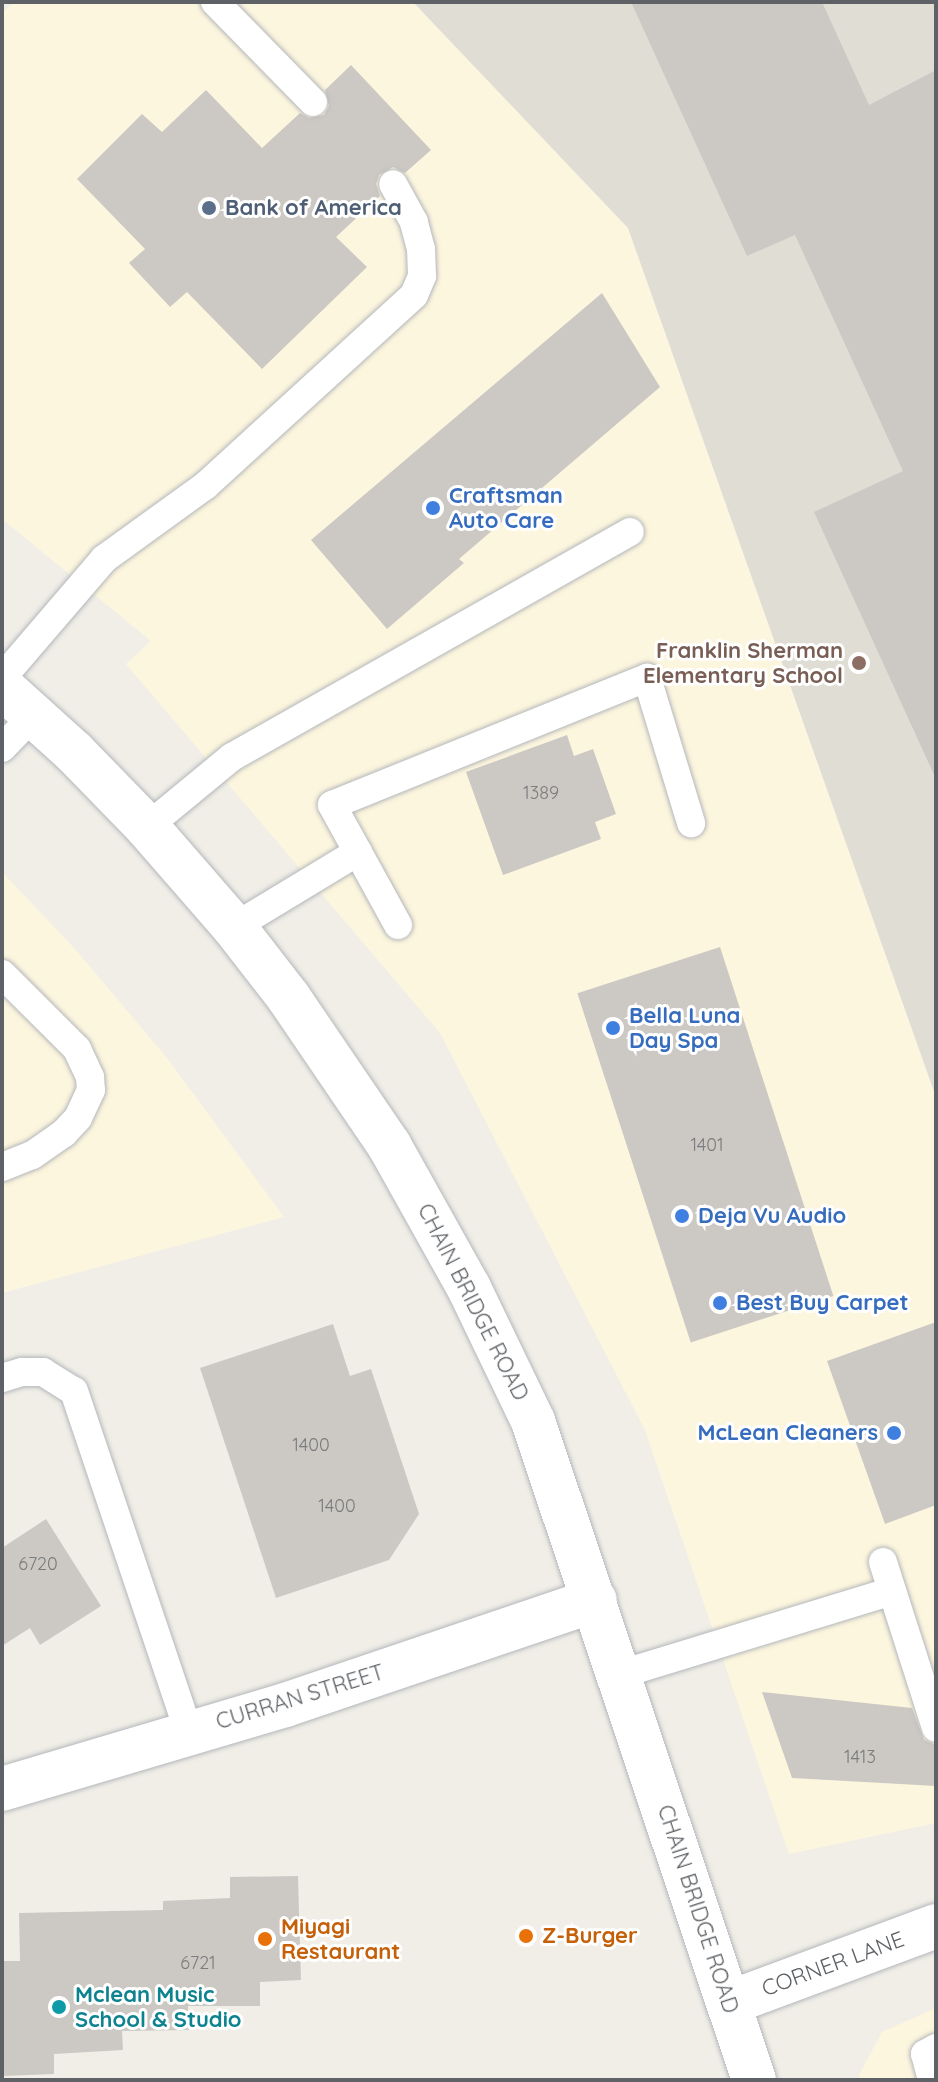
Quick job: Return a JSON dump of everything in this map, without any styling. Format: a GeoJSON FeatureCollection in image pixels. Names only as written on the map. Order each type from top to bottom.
{"type":"FeatureCollection","features":[{"type":"Feature","properties":{"kind":"main road","name":"CHAIN BRIDGE ROAD"},"geometry":{"type":"LineString","coordinates":[[18,701],[147,827],[234,927],[289,998],[389,1145],[469,1288],[533,1421],[621,1674],[754,2080]]}},
{"type":"Feature","properties":{"kind":"main road","name":"CURRAN STREET"},"geometry":{"type":"LineString","coordinates":[[2,1789],[285,1705],[595,1600]]}},
{"type":"Feature","properties":{"kind":"main road","name":"CORNER LANE"},"geometry":{"type":"LineString","coordinates":[[729,2003],[936,1926]]}},
{"type":"Feature","properties":{"kind":"lane"},"geometry":{"type":"LineString","coordinates":[[217,5],[313,102]]}},
{"type":"Feature","properties":{"kind":"lane"},"geometry":{"type":"LineString","coordinates":[[2,678],[104,559],[205,486],[414,295],[422,276],[421,249],[414,222],[393,184]]}},
{"type":"Feature","properties":{"kind":"lane"},"geometry":{"type":"LineString","coordinates":[[147,827],[232,757],[630,532]]}},
{"type":"Feature","properties":{"kind":"lane"},"geometry":{"type":"LineString","coordinates":[[398,925],[332,805],[647,678],[691,823]]}},
{"type":"Feature","properties":{"kind":"lane"},"geometry":{"type":"LineString","coordinates":[[2,748],[18,701]]}},
{"type":"Feature","properties":{"kind":"lane"},"geometry":{"type":"LineString","coordinates":[[234,927],[358,852]]}},
{"type":"Feature","properties":{"kind":"lane"},"geometry":{"type":"LineString","coordinates":[[2,974],[77,1049],[90,1077],[91,1090],[78,1118],[64,1133],[32,1155],[2,1167]]}},
{"type":"Feature","properties":{"kind":"lane"},"geometry":{"type":"LineString","coordinates":[[2,1378],[22,1372],[43,1372],[74,1391],[189,1732]]}},
{"type":"Feature","properties":{"kind":"lane"},"geometry":{"type":"LineString","coordinates":[[883,1562],[936,1728]]}},
{"type":"Feature","properties":{"kind":"lane"},"geometry":{"type":"LineString","coordinates":[[621,1674],[892,1591]]}},
{"type":"Feature","properties":{"kind":"lane"},"geometry":{"type":"LineString","coordinates":[[932,2080],[925,2054],[936,2048]]}},
{"type":"Feature","properties":{"kind":"shaded area"},"geometry":{"type":"Polygon","coordinates":[[[14,2],[413,2],[628,228],[936,1097],[936,1823],[789,1854],[645,1430],[440,1033],[126,664],[151,641],[2,519],[2,13],[14,2]]]}},
{"type":"Feature","properties":{"kind":"shaded area","name":"Franklin Sherman Elementary School"},"geometry":{"type":"Polygon","coordinates":[[[413,2],[936,2],[936,1097],[628,228],[413,2]]]}},
{"type":"Feature","properties":{"kind":"shaded area"},"geometry":{"type":"Polygon","coordinates":[[[2,872],[75,949],[167,1058],[284,1217],[2,1293],[2,872]]]}},
{"type":"Feature","properties":{"kind":"shaded area"},"geometry":{"type":"Polygon","coordinates":[[[936,2008],[936,2080],[861,2080],[859,2075],[882,2032],[936,2008]]]}},
{"type":"Feature","properties":{"kind":"building"},"geometry":{"type":"Polygon","coordinates":[[[631,2],[822,2],[869,105],[936,70],[936,779],[814,512],[903,471],[795,235],[747,256],[631,2]]]}},
{"type":"Feature","properties":{"kind":"building","name":"Bank of America"},"geometry":{"type":"Polygon","coordinates":[[[351,65],[431,150],[405,173],[393,167],[379,175],[376,184],[380,196],[336,237],[367,267],[262,369],[187,292],[170,307],[129,263],[145,249],[77,179],[142,114],[162,132],[206,90],[262,148],[300,113],[309,118],[324,115],[329,106],[325,90],[351,65]]]}},
{"type":"Feature","properties":{"kind":"building","name":"Craftsman Auto Care"},"geometry":{"type":"Polygon","coordinates":[[[602,293],[660,387],[459,559],[464,563],[387,629],[311,540],[602,293]]]}},
{"type":"Feature","properties":{"kind":"building"},"geometry":{"type":"Polygon","coordinates":[[[567,735],[574,756],[593,749],[616,814],[595,822],[601,839],[503,875],[466,772],[567,735]]]}},
{"type":"Feature","properties":{"kind":"building"},"geometry":{"type":"Polygon","coordinates":[[[720,947],[833,1296],[691,1342],[577,993],[720,947]]]}},
{"type":"Feature","properties":{"kind":"building","name":"McLean Cleaners"},"geometry":{"type":"Polygon","coordinates":[[[936,1322],[936,1505],[885,1524],[827,1361],[936,1322]]]}},
{"type":"Feature","properties":{"kind":"building"},"geometry":{"type":"Polygon","coordinates":[[[333,1324],[350,1376],[371,1369],[419,1514],[389,1560],[276,1598],[200,1368],[333,1324]]]}},
{"type":"Feature","properties":{"kind":"building"},"geometry":{"type":"Polygon","coordinates":[[[46,1519],[101,1606],[40,1645],[30,1628],[2,1646],[2,1548],[46,1519]]]}},
{"type":"Feature","properties":{"kind":"building"},"geometry":{"type":"Polygon","coordinates":[[[762,1692],[912,1708],[924,1740],[936,1745],[936,1786],[792,1778],[762,1692]]]}},
{"type":"Feature","properties":{"kind":"building"},"geometry":{"type":"Polygon","coordinates":[[[298,1876],[301,1980],[260,1982],[260,2006],[188,2006],[189,2030],[122,2031],[123,2050],[54,2054],[54,2074],[2,2076],[2,1961],[20,1961],[19,1913],[163,1910],[163,1901],[230,1898],[230,1877],[298,1876]]]}},
{"type":"Feature","properties":{"kind":"place","name":"Bank of America"},"geometry":{"type":"Point","coordinates":[209,208]}},
{"type":"Feature","properties":{"kind":"place","name":"Craftsman Auto Care"},"geometry":{"type":"Point","coordinates":[433,508]}},
{"type":"Feature","properties":{"kind":"place","name":"Franklin Sherman Elementary School"},"geometry":{"type":"Point","coordinates":[859,663]}},
{"type":"Feature","properties":{"kind":"place","name":"Bella Luna Day Spa"},"geometry":{"type":"Point","coordinates":[613,1028]}},
{"type":"Feature","properties":{"kind":"place","name":"Deja Vu Audio"},"geometry":{"type":"Point","coordinates":[682,1216]}},
{"type":"Feature","properties":{"kind":"place","name":"Best Buy Carpet"},"geometry":{"type":"Point","coordinates":[720,1303]}},
{"type":"Feature","properties":{"kind":"place","name":"McLean Cleaners"},"geometry":{"type":"Point","coordinates":[894,1433]}},
{"type":"Feature","properties":{"kind":"place","name":"Z-Burger"},"geometry":{"type":"Point","coordinates":[526,1936]}},
{"type":"Feature","properties":{"kind":"place","name":"Miyagi Restaurant"},"geometry":{"type":"Point","coordinates":[265,1939]}},
{"type":"Feature","properties":{"kind":"place","name":"Mclean Music School & Studio"},"geometry":{"type":"Point","coordinates":[59,2007]}}]}
